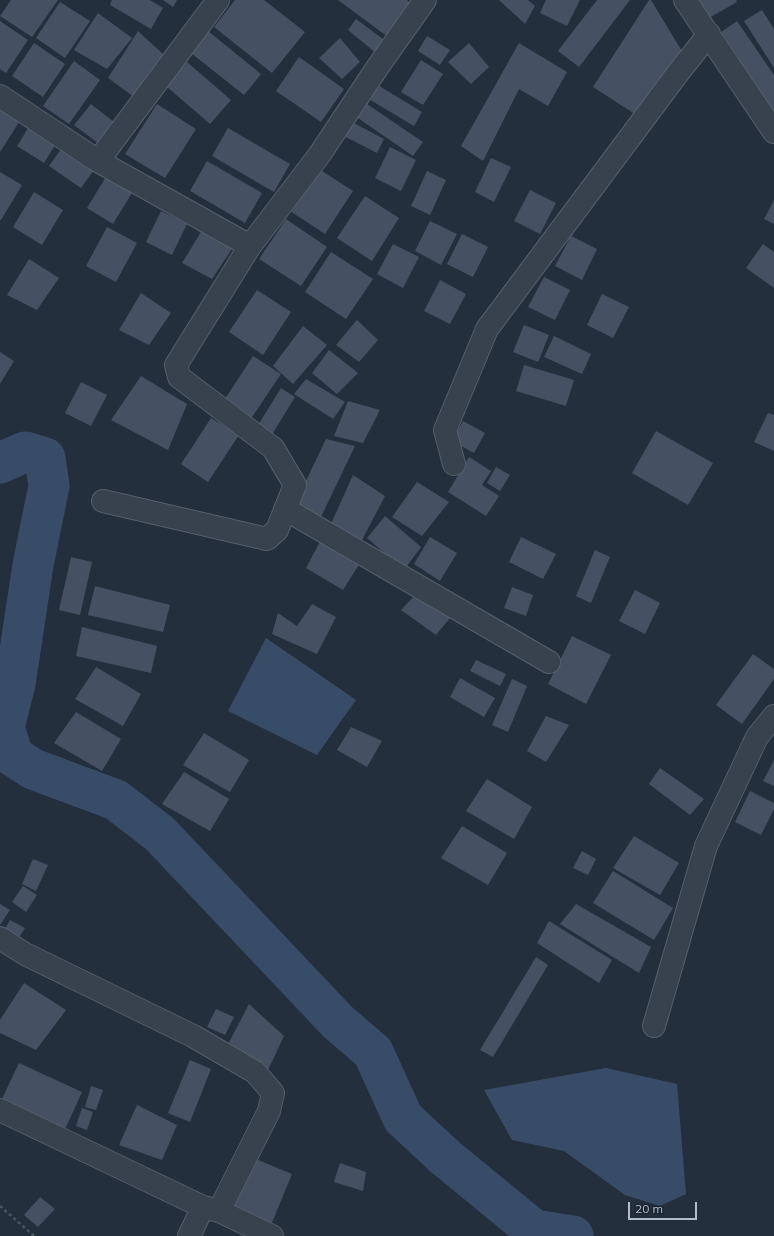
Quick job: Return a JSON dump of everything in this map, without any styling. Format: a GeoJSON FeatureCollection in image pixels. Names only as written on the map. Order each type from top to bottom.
{"type":"FeatureCollection","features":[{"type":"Feature","properties":{"kind":"street"},"geometry":{"type":"LineString","coordinates":[[98,161],[218,0]]}},
{"type":"Feature","properties":{"kind":"street"},"geometry":{"type":"LineString","coordinates":[[104,501],[267,539],[277,530],[295,484],[273,448],[179,377],[176,365],[250,246],[320,154],[377,68],[425,0]]}},
{"type":"Feature","properties":{"kind":"street"},"geometry":{"type":"LineString","coordinates":[[685,0],[774,132]]}},
{"type":"Feature","properties":{"kind":"street"},"geometry":{"type":"LineString","coordinates":[[454,464],[445,430],[487,329],[678,73],[709,34]]}},
{"type":"Feature","properties":{"kind":"street"},"geometry":{"type":"LineString","coordinates":[[0,96],[98,161],[250,246]]}},
{"type":"Feature","properties":{"kind":"street"},"geometry":{"type":"LineString","coordinates":[[285,508],[549,662]]}},
{"type":"Feature","properties":{"kind":"street"},"geometry":{"type":"LineString","coordinates":[[654,1026],[706,846],[757,737],[774,716]]}},
{"type":"Feature","properties":{"kind":"street"},"geometry":{"type":"LineString","coordinates":[[0,938],[25,954],[193,1036],[256,1072],[273,1093],[269,1111],[211,1209],[189,1236]]}},
{"type":"Feature","properties":{"kind":"street"},"geometry":{"type":"LineString","coordinates":[[0,1110],[272,1236]]}},
{"type":"Feature","properties":{"kind":"path"},"geometry":{"type":"LineString","coordinates":[[0,1206],[34,1236]]}},
{"type":"Feature","properties":{"kind":"water"},"geometry":{"type":"Polygon","coordinates":[[[266,638],[356,700],[317,755],[228,711],[266,638]]]}},
{"type":"Feature","properties":{"kind":"water"},"geometry":{"type":"Polygon","coordinates":[[[606,1068],[677,1084],[686,1194],[660,1206],[625,1195],[564,1151],[512,1140],[484,1090],[606,1068]]]}},
{"type":"Feature","properties":{"kind":"building"},"geometry":{"type":"Polygon","coordinates":[[[11,0],[58,0],[32,37],[0,16],[11,0]]]}},
{"type":"Feature","properties":{"kind":"building"},"geometry":{"type":"Polygon","coordinates":[[[112,0],[150,0],[163,8],[151,29],[110,5],[112,0]]]}},
{"type":"Feature","properties":{"kind":"building"},"geometry":{"type":"Polygon","coordinates":[[[163,0],[177,0],[173,7],[163,0]]]}},
{"type":"Feature","properties":{"kind":"building"},"geometry":{"type":"Polygon","coordinates":[[[235,0],[264,0],[305,32],[272,73],[214,27],[235,0]]]}},
{"type":"Feature","properties":{"kind":"building"},"geometry":{"type":"Polygon","coordinates":[[[338,0],[407,0],[411,4],[388,37],[338,0]]]}},
{"type":"Feature","properties":{"kind":"building"},"geometry":{"type":"Polygon","coordinates":[[[499,0],[528,0],[535,6],[525,24],[499,0]]]}},
{"type":"Feature","properties":{"kind":"building"},"geometry":{"type":"Polygon","coordinates":[[[546,0],[580,0],[567,26],[540,13],[546,0]]]}},
{"type":"Feature","properties":{"kind":"building"},"geometry":{"type":"Polygon","coordinates":[[[597,0],[630,0],[579,67],[558,51],[597,0]]]}},
{"type":"Feature","properties":{"kind":"building"},"geometry":{"type":"Polygon","coordinates":[[[649,0],[651,0],[683,53],[638,116],[593,87],[649,0]]]}},
{"type":"Feature","properties":{"kind":"building"},"geometry":{"type":"Polygon","coordinates":[[[694,0],[736,0],[737,2],[707,19],[694,0]]]}},
{"type":"Feature","properties":{"kind":"building"},"geometry":{"type":"Polygon","coordinates":[[[60,2],[90,21],[65,58],[36,38],[60,2]]]}},
{"type":"Feature","properties":{"kind":"building"},"geometry":{"type":"Polygon","coordinates":[[[762,10],[774,29],[774,68],[744,21],[762,10]]]}},
{"type":"Feature","properties":{"kind":"building"},"geometry":{"type":"Polygon","coordinates":[[[98,13],[132,38],[107,69],[74,50],[98,13]]]}},
{"type":"Feature","properties":{"kind":"building"},"geometry":{"type":"Polygon","coordinates":[[[356,19],[387,42],[377,54],[348,30],[356,19]]]}},
{"type":"Feature","properties":{"kind":"building"},"geometry":{"type":"Polygon","coordinates":[[[0,21],[28,40],[6,73],[0,69],[0,21]]]}},
{"type":"Feature","properties":{"kind":"building"},"geometry":{"type":"Polygon","coordinates":[[[737,21],[774,75],[774,112],[721,32],[737,21]]]}},
{"type":"Feature","properties":{"kind":"building"},"geometry":{"type":"Polygon","coordinates":[[[138,31],[164,55],[134,97],[108,78],[138,31]]]}},
{"type":"Feature","properties":{"kind":"building"},"geometry":{"type":"Polygon","coordinates":[[[208,31],[261,74],[244,95],[191,53],[208,31]]]}},
{"type":"Feature","properties":{"kind":"building"},"geometry":{"type":"Polygon","coordinates":[[[427,36],[450,50],[440,65],[418,51],[427,36]]]}},
{"type":"Feature","properties":{"kind":"building"},"geometry":{"type":"Polygon","coordinates":[[[340,38],[360,62],[342,79],[319,58],[340,38]]]}},
{"type":"Feature","properties":{"kind":"building"},"geometry":{"type":"Polygon","coordinates":[[[34,43],[65,64],[43,97],[12,76],[34,43]]]}},
{"type":"Feature","properties":{"kind":"building"},"geometry":{"type":"Polygon","coordinates":[[[469,43],[489,67],[471,84],[448,62],[469,43]]]}},
{"type":"Feature","properties":{"kind":"building"},"geometry":{"type":"Polygon","coordinates":[[[519,43],[567,72],[548,106],[519,89],[483,161],[461,146],[519,43]]]}},
{"type":"Feature","properties":{"kind":"building"},"geometry":{"type":"Polygon","coordinates":[[[299,57],[344,89],[321,122],[276,91],[299,57]]]}},
{"type":"Feature","properties":{"kind":"building"},"geometry":{"type":"Polygon","coordinates":[[[421,60],[443,74],[423,105],[401,92],[421,60]]]}},
{"type":"Feature","properties":{"kind":"building"},"geometry":{"type":"Polygon","coordinates":[[[74,61],[100,80],[69,124],[43,106],[74,61]]]}},
{"type":"Feature","properties":{"kind":"building"},"geometry":{"type":"Polygon","coordinates":[[[187,62],[231,100],[210,124],[166,86],[187,62]]]}},
{"type":"Feature","properties":{"kind":"building"},"geometry":{"type":"Polygon","coordinates":[[[371,81],[422,112],[414,126],[362,95],[371,81]]]}},
{"type":"Feature","properties":{"kind":"building"},"geometry":{"type":"Polygon","coordinates":[[[364,102],[423,142],[413,156],[355,116],[364,102]]]}},
{"type":"Feature","properties":{"kind":"building"},"geometry":{"type":"Polygon","coordinates":[[[91,104],[114,122],[98,143],[74,125],[91,104]]]}},
{"type":"Feature","properties":{"kind":"building"},"geometry":{"type":"Polygon","coordinates":[[[157,104],[196,129],[165,178],[125,154],[157,104]]]}},
{"type":"Feature","properties":{"kind":"building"},"geometry":{"type":"Polygon","coordinates":[[[0,107],[21,119],[0,152],[0,107]]]}},
{"type":"Feature","properties":{"kind":"building"},"geometry":{"type":"Polygon","coordinates":[[[348,120],[384,139],[377,153],[340,134],[348,120]]]}},
{"type":"Feature","properties":{"kind":"building"},"geometry":{"type":"Polygon","coordinates":[[[30,125],[57,142],[44,163],[17,146],[30,125]]]}},
{"type":"Feature","properties":{"kind":"building"},"geometry":{"type":"Polygon","coordinates":[[[228,128],[290,164],[274,192],[212,156],[228,128]]]}},
{"type":"Feature","properties":{"kind":"building"},"geometry":{"type":"Polygon","coordinates":[[[64,145],[96,167],[81,188],[49,166],[64,145]]]}},
{"type":"Feature","properties":{"kind":"building"},"geometry":{"type":"Polygon","coordinates":[[[390,147],[416,160],[401,191],[375,178],[390,147]]]}},
{"type":"Feature","properties":{"kind":"building"},"geometry":{"type":"Polygon","coordinates":[[[491,158],[511,167],[494,202],[475,192],[491,158]]]}},
{"type":"Feature","properties":{"kind":"building"},"geometry":{"type":"Polygon","coordinates":[[[207,161],[262,193],[245,223],[190,191],[207,161]]]}},
{"type":"Feature","properties":{"kind":"building"},"geometry":{"type":"Polygon","coordinates":[[[319,169],[353,191],[325,234],[290,211],[319,169]]]}},
{"type":"Feature","properties":{"kind":"building"},"geometry":{"type":"Polygon","coordinates":[[[427,171],[446,180],[430,215],[411,206],[427,171]]]}},
{"type":"Feature","properties":{"kind":"building"},"geometry":{"type":"Polygon","coordinates":[[[0,172],[22,185],[1,220],[0,220],[0,172]]]}},
{"type":"Feature","properties":{"kind":"building"},"geometry":{"type":"Polygon","coordinates":[[[109,172],[135,188],[113,224],[87,208],[109,172]]]}},
{"type":"Feature","properties":{"kind":"building"},"geometry":{"type":"Polygon","coordinates":[[[530,190],[556,203],[540,234],[514,221],[530,190]]]}},
{"type":"Feature","properties":{"kind":"building"},"geometry":{"type":"Polygon","coordinates":[[[34,192],[63,210],[42,245],[13,227],[34,192]]]}},
{"type":"Feature","properties":{"kind":"building"},"geometry":{"type":"Polygon","coordinates":[[[365,196],[399,218],[372,261],[337,238],[365,196]]]}},
{"type":"Feature","properties":{"kind":"building"},"geometry":{"type":"Polygon","coordinates":[[[774,200],[774,224],[764,219],[774,200]]]}},
{"type":"Feature","properties":{"kind":"building"},"geometry":{"type":"Polygon","coordinates":[[[161,211],[187,224],[172,255],[146,242],[161,211]]]}},
{"type":"Feature","properties":{"kind":"building"},"geometry":{"type":"Polygon","coordinates":[[[286,219],[327,247],[301,286],[259,259],[286,219]]]}},
{"type":"Feature","properties":{"kind":"building"},"geometry":{"type":"Polygon","coordinates":[[[430,221],[457,234],[441,265],[415,251],[430,221]]]}},
{"type":"Feature","properties":{"kind":"building"},"geometry":{"type":"Polygon","coordinates":[[[107,227],[137,243],[116,282],[86,266],[107,227]]]}},
{"type":"Feature","properties":{"kind":"building"},"geometry":{"type":"Polygon","coordinates":[[[204,227],[234,246],[212,279],[182,263],[204,227]]]}},
{"type":"Feature","properties":{"kind":"building"},"geometry":{"type":"Polygon","coordinates":[[[462,234],[488,247],[473,277],[447,264],[462,234]]]}},
{"type":"Feature","properties":{"kind":"building"},"geometry":{"type":"Polygon","coordinates":[[[571,236],[597,249],[582,280],[555,266],[571,236]]]}},
{"type":"Feature","properties":{"kind":"building"},"geometry":{"type":"Polygon","coordinates":[[[393,244],[419,257],[403,288],[377,274],[393,244]]]}},
{"type":"Feature","properties":{"kind":"building"},"geometry":{"type":"Polygon","coordinates":[[[763,244],[774,252],[774,288],[746,268],[763,244]]]}},
{"type":"Feature","properties":{"kind":"building"},"geometry":{"type":"Polygon","coordinates":[[[331,252],[373,279],[346,319],[305,292],[331,252]]]}},
{"type":"Feature","properties":{"kind":"building"},"geometry":{"type":"Polygon","coordinates":[[[29,259],[59,278],[37,310],[7,295],[29,259]]]}},
{"type":"Feature","properties":{"kind":"building"},"geometry":{"type":"Polygon","coordinates":[[[544,277],[570,290],[555,320],[528,307],[544,277]]]}},
{"type":"Feature","properties":{"kind":"building"},"geometry":{"type":"Polygon","coordinates":[[[440,280],[466,294],[450,324],[424,311],[440,280]]]}},
{"type":"Feature","properties":{"kind":"building"},"geometry":{"type":"Polygon","coordinates":[[[257,290],[291,312],[263,355],[229,332],[257,290]]]}},
{"type":"Feature","properties":{"kind":"building"},"geometry":{"type":"Polygon","coordinates":[[[141,293],[171,313],[149,345],[119,330],[141,293]]]}},
{"type":"Feature","properties":{"kind":"building"},"geometry":{"type":"Polygon","coordinates":[[[602,294],[629,307],[613,338],[587,325],[602,294]]]}},
{"type":"Feature","properties":{"kind":"building"},"geometry":{"type":"Polygon","coordinates":[[[357,320],[378,340],[359,362],[336,345],[357,320]]]}},
{"type":"Feature","properties":{"kind":"building"},"geometry":{"type":"Polygon","coordinates":[[[524,325],[549,335],[538,362],[513,352],[524,325]]]}},
{"type":"Feature","properties":{"kind":"building"},"geometry":{"type":"Polygon","coordinates":[[[303,326],[327,345],[293,384],[273,366],[303,326]]]}},
{"type":"Feature","properties":{"kind":"building"},"geometry":{"type":"Polygon","coordinates":[[[554,336],[591,354],[582,374],[544,357],[554,336]]]}},
{"type":"Feature","properties":{"kind":"building"},"geometry":{"type":"Polygon","coordinates":[[[329,350],[358,373],[337,394],[312,373],[329,350]]]}},
{"type":"Feature","properties":{"kind":"building"},"geometry":{"type":"Polygon","coordinates":[[[0,352],[14,361],[0,384],[0,352]]]}},
{"type":"Feature","properties":{"kind":"building"},"geometry":{"type":"Polygon","coordinates":[[[253,356],[281,374],[250,420],[223,402],[253,356]]]}},
{"type":"Feature","properties":{"kind":"building"},"geometry":{"type":"Polygon","coordinates":[[[524,365],[574,380],[566,406],[516,391],[524,365]]]}},
{"type":"Feature","properties":{"kind":"building"},"geometry":{"type":"Polygon","coordinates":[[[141,376],[187,404],[168,450],[111,420],[141,376]]]}},
{"type":"Feature","properties":{"kind":"building"},"geometry":{"type":"Polygon","coordinates":[[[306,379],[345,402],[333,419],[294,394],[306,379]]]}},
{"type":"Feature","properties":{"kind":"building"},"geometry":{"type":"Polygon","coordinates":[[[81,382],[107,395],[91,426],[65,413],[81,382]]]}},
{"type":"Feature","properties":{"kind":"building"},"geometry":{"type":"Polygon","coordinates":[[[281,388],[295,397],[270,438],[255,430],[281,388]]]}},
{"type":"Feature","properties":{"kind":"building"},"geometry":{"type":"Polygon","coordinates":[[[348,401],[380,410],[363,443],[334,436],[348,401]]]}},
{"type":"Feature","properties":{"kind":"building"},"geometry":{"type":"Polygon","coordinates":[[[768,413],[774,415],[774,451],[754,442],[768,413]]]}},
{"type":"Feature","properties":{"kind":"building"},"geometry":{"type":"Polygon","coordinates":[[[211,418],[239,435],[208,482],[181,464],[211,418]]]}},
{"type":"Feature","properties":{"kind":"building"},"geometry":{"type":"Polygon","coordinates":[[[463,421],[485,433],[474,453],[452,441],[463,421]]]}},
{"type":"Feature","properties":{"kind":"building"},"geometry":{"type":"Polygon","coordinates":[[[656,431],[713,463],[688,505],[632,473],[656,431]]]}},
{"type":"Feature","properties":{"kind":"building"},"geometry":{"type":"Polygon","coordinates":[[[326,439],[355,446],[320,519],[295,504],[326,439]]]}},
{"type":"Feature","properties":{"kind":"building"},"geometry":{"type":"Polygon","coordinates":[[[469,457],[491,471],[482,485],[499,496],[486,516],[448,492],[469,457]]]}},
{"type":"Feature","properties":{"kind":"building"},"geometry":{"type":"Polygon","coordinates":[[[496,467],[510,475],[500,491],[487,483],[496,467]]]}},
{"type":"Feature","properties":{"kind":"building"},"geometry":{"type":"Polygon","coordinates":[[[353,475],[385,496],[361,542],[330,526],[353,475]]]}},
{"type":"Feature","properties":{"kind":"building"},"geometry":{"type":"Polygon","coordinates":[[[417,482],[449,502],[422,536],[392,517],[417,482]]]}},
{"type":"Feature","properties":{"kind":"building"},"geometry":{"type":"Polygon","coordinates":[[[385,516],[421,547],[404,570],[367,538],[385,516]]]}},
{"type":"Feature","properties":{"kind":"building"},"geometry":{"type":"Polygon","coordinates":[[[324,534],[365,555],[343,590],[306,568],[324,534]]]}},
{"type":"Feature","properties":{"kind":"building"},"geometry":{"type":"Polygon","coordinates":[[[430,537],[457,553],[440,581],[414,564],[430,537]]]}},
{"type":"Feature","properties":{"kind":"building"},"geometry":{"type":"Polygon","coordinates":[[[521,537],[556,554],[543,579],[509,562],[521,537]]]}},
{"type":"Feature","properties":{"kind":"building"},"geometry":{"type":"Polygon","coordinates":[[[595,550],[610,557],[591,603],[576,596],[595,550]]]}},
{"type":"Feature","properties":{"kind":"building"},"geometry":{"type":"Polygon","coordinates":[[[71,557],[92,562],[80,615],[59,610],[71,557]]]}},
{"type":"Feature","properties":{"kind":"building"},"geometry":{"type":"Polygon","coordinates":[[[95,586],[170,605],[163,632],[88,615],[95,586]]]}},
{"type":"Feature","properties":{"kind":"building"},"geometry":{"type":"Polygon","coordinates":[[[512,587],[533,595],[526,616],[504,608],[512,587]]]}},
{"type":"Feature","properties":{"kind":"building"},"geometry":{"type":"Polygon","coordinates":[[[635,590],[660,603],[645,634],[619,621],[635,590]]]}},
{"type":"Feature","properties":{"kind":"building"},"geometry":{"type":"Polygon","coordinates":[[[418,592],[454,613],[436,635],[401,610],[418,592]]]}},
{"type":"Feature","properties":{"kind":"building"},"geometry":{"type":"Polygon","coordinates":[[[312,604],[336,617],[317,654],[272,634],[278,613],[297,626],[312,604]]]}},
{"type":"Feature","properties":{"kind":"building"},"geometry":{"type":"Polygon","coordinates":[[[82,627],[157,646],[151,673],[76,656],[82,627]]]}},
{"type":"Feature","properties":{"kind":"building"},"geometry":{"type":"Polygon","coordinates":[[[572,636],[611,655],[586,704],[548,684],[572,636]]]}},
{"type":"Feature","properties":{"kind":"building"},"geometry":{"type":"Polygon","coordinates":[[[753,654],[774,669],[774,679],[742,724],[716,705],[753,654]]]}},
{"type":"Feature","properties":{"kind":"building"},"geometry":{"type":"Polygon","coordinates":[[[476,660],[506,674],[500,686],[470,671],[476,660]]]}},
{"type":"Feature","properties":{"kind":"building"},"geometry":{"type":"Polygon","coordinates":[[[96,667],[141,694],[123,726],[75,699],[96,667]]]}},
{"type":"Feature","properties":{"kind":"building"},"geometry":{"type":"Polygon","coordinates":[[[460,678],[495,698],[484,717],[450,697],[460,678]]]}},
{"type":"Feature","properties":{"kind":"building"},"geometry":{"type":"Polygon","coordinates":[[[512,679],[527,686],[508,732],[492,725],[512,679]]]}},
{"type":"Feature","properties":{"kind":"building"},"geometry":{"type":"Polygon","coordinates":[[[76,712],[121,739],[102,771],[54,743],[76,712]]]}},
{"type":"Feature","properties":{"kind":"building"},"geometry":{"type":"Polygon","coordinates":[[[546,716],[569,725],[546,762],[527,751],[546,716]]]}},
{"type":"Feature","properties":{"kind":"building"},"geometry":{"type":"Polygon","coordinates":[[[351,727],[382,741],[367,767],[337,750],[351,727]]]}},
{"type":"Feature","properties":{"kind":"building"},"geometry":{"type":"Polygon","coordinates":[[[204,733],[249,760],[230,792],[183,765],[204,733]]]}},
{"type":"Feature","properties":{"kind":"building"},"geometry":{"type":"Polygon","coordinates":[[[774,760],[774,786],[763,781],[774,760]]]}},
{"type":"Feature","properties":{"kind":"building"},"geometry":{"type":"Polygon","coordinates":[[[660,768],[704,799],[690,815],[649,784],[660,768]]]}},
{"type":"Feature","properties":{"kind":"building"},"geometry":{"type":"Polygon","coordinates":[[[184,772],[229,799],[210,831],[162,804],[184,772]]]}},
{"type":"Feature","properties":{"kind":"building"},"geometry":{"type":"Polygon","coordinates":[[[487,779],[532,807],[514,839],[466,811],[487,779]]]}},
{"type":"Feature","properties":{"kind":"building"},"geometry":{"type":"Polygon","coordinates":[[[750,791],[774,803],[774,809],[761,835],[735,822],[750,791]]]}},
{"type":"Feature","properties":{"kind":"building"},"geometry":{"type":"Polygon","coordinates":[[[462,826],[507,853],[488,885],[441,858],[462,826]]]}},
{"type":"Feature","properties":{"kind":"building"},"geometry":{"type":"Polygon","coordinates":[[[634,836],[679,863],[660,895],[613,868],[634,836]]]}},
{"type":"Feature","properties":{"kind":"building"},"geometry":{"type":"Polygon","coordinates":[[[582,851],[596,859],[588,875],[573,868],[582,851]]]}},
{"type":"Feature","properties":{"kind":"building"},"geometry":{"type":"Polygon","coordinates":[[[33,859],[48,865],[36,891],[22,884],[33,859]]]}},
{"type":"Feature","properties":{"kind":"building"},"geometry":{"type":"Polygon","coordinates":[[[613,871],[673,908],[654,940],[593,903],[613,871]]]}},
{"type":"Feature","properties":{"kind":"building"},"geometry":{"type":"Polygon","coordinates":[[[23,886],[37,895],[26,912],[12,902],[23,886]]]}},
{"type":"Feature","properties":{"kind":"building"},"geometry":{"type":"Polygon","coordinates":[[[0,904],[10,910],[0,925],[0,904]]]}},
{"type":"Feature","properties":{"kind":"building"},"geometry":{"type":"Polygon","coordinates":[[[576,904],[651,947],[639,973],[560,924],[576,904]]]}},
{"type":"Feature","properties":{"kind":"building"},"geometry":{"type":"Polygon","coordinates":[[[10,920],[25,928],[15,944],[1,936],[10,920]]]}},
{"type":"Feature","properties":{"kind":"building"},"geometry":{"type":"Polygon","coordinates":[[[549,921],[612,960],[599,983],[537,943],[549,921]]]}},
{"type":"Feature","properties":{"kind":"building"},"geometry":{"type":"Polygon","coordinates":[[[536,957],[548,965],[493,1057],[480,1050],[536,957]]]}},
{"type":"Feature","properties":{"kind":"building"},"geometry":{"type":"Polygon","coordinates":[[[24,983],[66,1010],[36,1050],[0,1033],[0,1020],[24,983]]]}},
{"type":"Feature","properties":{"kind":"building"},"geometry":{"type":"Polygon","coordinates":[[[249,1004],[284,1036],[268,1070],[226,1048],[249,1004]]]}},
{"type":"Feature","properties":{"kind":"building"},"geometry":{"type":"Polygon","coordinates":[[[216,1009],[234,1017],[225,1035],[207,1027],[216,1009]]]}},
{"type":"Feature","properties":{"kind":"building"},"geometry":{"type":"Polygon","coordinates":[[[190,1060],[211,1069],[190,1122],[168,1113],[190,1060]]]}},
{"type":"Feature","properties":{"kind":"building"},"geometry":{"type":"Polygon","coordinates":[[[19,1063],[82,1092],[62,1136],[0,1103],[19,1063]]]}},
{"type":"Feature","properties":{"kind":"building"},"geometry":{"type":"Polygon","coordinates":[[[91,1086],[103,1090],[96,1110],[85,1107],[91,1086]]]}},
{"type":"Feature","properties":{"kind":"building"},"geometry":{"type":"Polygon","coordinates":[[[137,1105],[177,1125],[162,1160],[119,1145],[137,1105]]]}},
{"type":"Feature","properties":{"kind":"building"},"geometry":{"type":"Polygon","coordinates":[[[82,1108],[93,1112],[87,1130],[76,1126],[82,1108]]]}},
{"type":"Feature","properties":{"kind":"building"},"geometry":{"type":"Polygon","coordinates":[[[246,1155],[292,1174],[271,1225],[225,1207],[246,1155]]]}},
{"type":"Feature","properties":{"kind":"building"},"geometry":{"type":"Polygon","coordinates":[[[340,1163],[366,1172],[363,1191],[334,1182],[340,1163]]]}},
{"type":"Feature","properties":{"kind":"building"},"geometry":{"type":"Polygon","coordinates":[[[40,1197],[55,1209],[38,1227],[24,1215],[40,1197]]]}},
{"type":"Feature","properties":{"kind":"waterway"},"geometry":{"type":"LineString","coordinates":[[0,463],[25,452],[45,458],[49,486],[33,565],[15,684],[4,727],[13,756],[33,769],[116,800],[160,834],[338,1022],[373,1052],[403,1118],[445,1157],[534,1230],[573,1236]]}}]}
